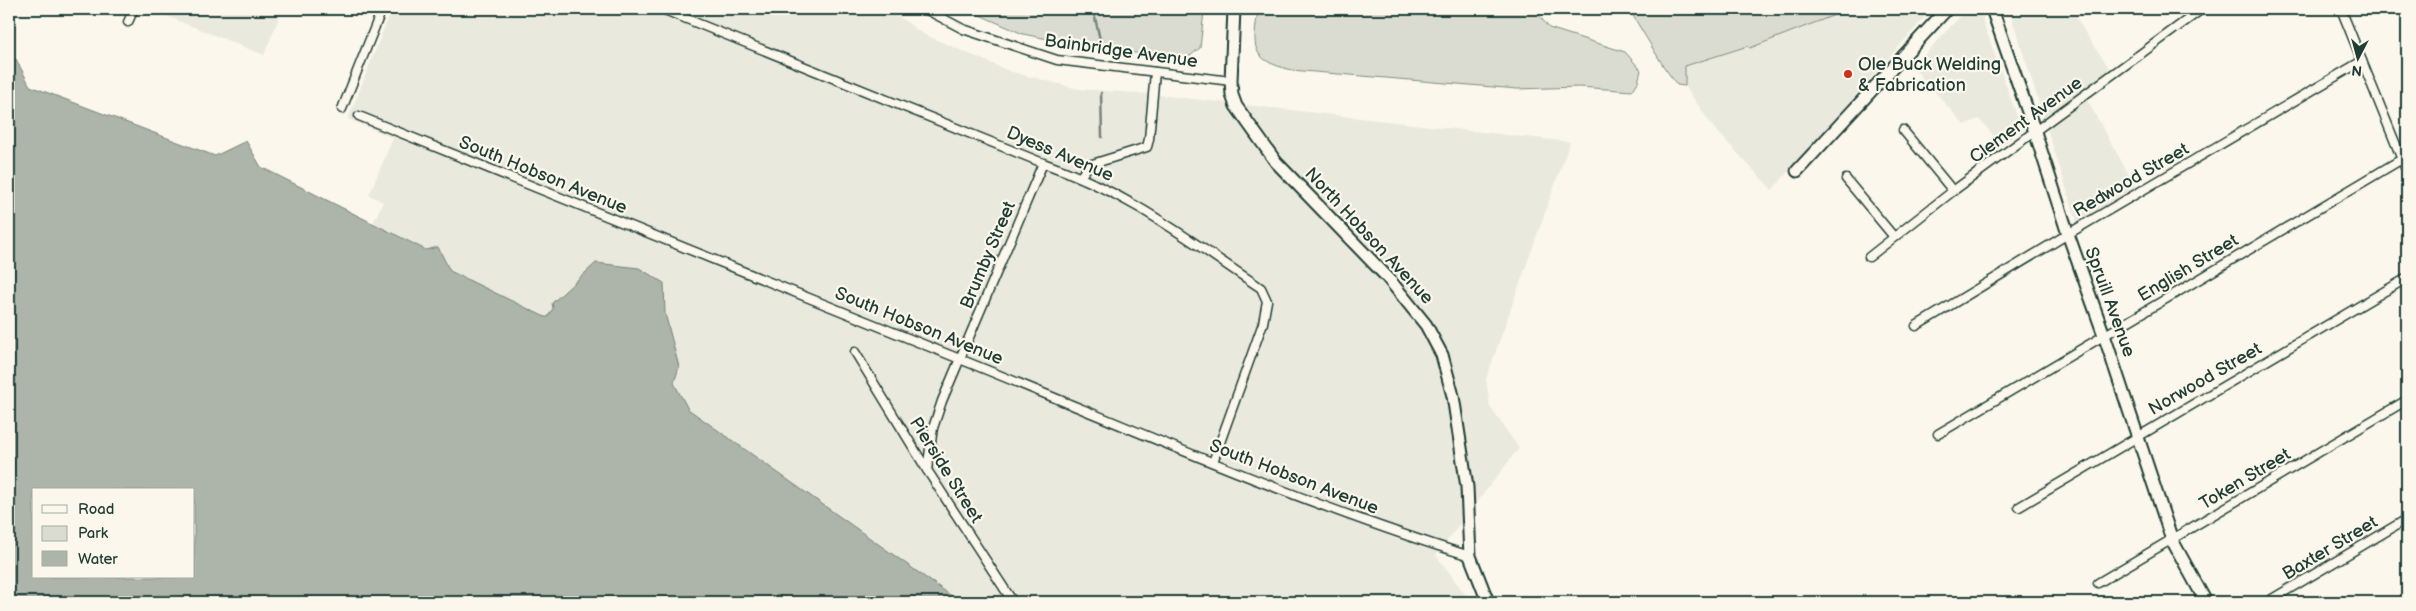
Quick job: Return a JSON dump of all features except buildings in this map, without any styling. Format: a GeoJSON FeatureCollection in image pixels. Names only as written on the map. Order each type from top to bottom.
{"type":"FeatureCollection","features":[{"type":"Feature","properties":{"kind":"street"},"geometry":{"type":"LineString","coordinates":[[128,22],[134,9]]}},
{"type":"Feature","properties":{"kind":"street"},"geometry":{"type":"LineString","coordinates":[[342,109],[382,9]]}},
{"type":"Feature","properties":{"kind":"street","name":"Dyess Avenue"},"geometry":{"type":"LineString","coordinates":[[662,9],[1043,163],[1081,176],[1130,200],[1261,288],[1267,301],[1263,323],[1213,462]]}},
{"type":"Feature","properties":{"kind":"street","name":"Bainbridge Avenue"},"geometry":{"type":"LineString","coordinates":[[925,9],[963,29],[1058,60],[1231,81]]}},
{"type":"Feature","properties":{"kind":"street","name":"North Hobson Avenue"},"geometry":{"type":"LineString","coordinates":[[1234,9],[1231,81],[1232,95],[1236,106],[1276,162],[1388,278],[1426,324],[1442,355],[1453,396],[1467,487],[1470,556],[1488,602]]}},
{"type":"Feature","properties":{"kind":"street"},"geometry":{"type":"LineString","coordinates":[[1797,171],[1947,9]]}},
{"type":"Feature","properties":{"kind":"street","name":"Spruill Avenue"},"geometry":{"type":"LineString","coordinates":[[1992,9],[2172,540],[2206,602]]}},
{"type":"Feature","properties":{"kind":"street","name":"Clement Avenue"},"geometry":{"type":"LineString","coordinates":[[1869,257],[1953,191],[2202,9]]}},
{"type":"Feature","properties":{"kind":"street"},"geometry":{"type":"LineString","coordinates":[[2341,9],[2407,172]]}},
{"type":"Feature","properties":{"kind":"street","name":"Redwood Street"},"geometry":{"type":"LineString","coordinates":[[1916,326],[2362,61]]}},
{"type":"Feature","properties":{"kind":"street"},"geometry":{"type":"LineString","coordinates":[[1081,176],[1089,165],[1146,147],[1150,140],[1155,72]]}},
{"type":"Feature","properties":{"kind":"street","name":"South Hobson Avenue"},"geometry":{"type":"LineString","coordinates":[[359,116],[554,197],[1213,462],[1393,532],[1470,556]]}},
{"type":"Feature","properties":{"kind":"street"},"geometry":{"type":"LineString","coordinates":[[1903,130],[1953,191]]}},
{"type":"Feature","properties":{"kind":"street","name":"English Street"},"geometry":{"type":"LineString","coordinates":[[1938,434],[2402,159]]}},
{"type":"Feature","properties":{"kind":"street","name":"Brumby Street"},"geometry":{"type":"LineString","coordinates":[[927,470],[933,428],[942,400],[1043,163]]}},
{"type":"Feature","properties":{"kind":"street"},"geometry":{"type":"LineString","coordinates":[[1846,179],[1894,237]]}},
{"type":"Feature","properties":{"kind":"street","name":"Norwood Street"},"geometry":{"type":"LineString","coordinates":[[2019,507],[2407,278]]}},
{"type":"Feature","properties":{"kind":"street","name":"Pierside Street"},"geometry":{"type":"LineString","coordinates":[[855,352],[927,470],[1013,602]]}},
{"type":"Feature","properties":{"kind":"street","name":"Token Street"},"geometry":{"type":"LineString","coordinates":[[2098,583],[2407,400]]}},
{"type":"Feature","properties":{"kind":"street","name":"Baxter Street"},"geometry":{"type":"LineString","coordinates":[[2267,602],[2407,518]]}},
{"type":"Feature","properties":{"kind":"shaded area"},"geometry":{"type":"Polygon","coordinates":[[[149,9],[278,9],[282,10],[264,55],[149,9]]]}},
{"type":"Feature","properties":{"kind":"shaded area"},"geometry":{"type":"Polygon","coordinates":[[[392,9],[889,9],[921,33],[1009,71],[1078,89],[1149,94],[1570,142],[1486,379],[1490,407],[1519,448],[1436,555],[1471,602],[960,602],[688,409],[674,383],[553,308],[548,317],[545,317],[450,271],[436,248],[426,250],[373,223],[383,202],[369,195],[393,138],[348,119],[392,9]]]}},
{"type":"Feature","properties":{"kind":"shaded area"},"geometry":{"type":"Polygon","coordinates":[[[1850,9],[1932,9],[1772,190],[1713,127],[1685,86],[1685,66],[1748,46],[1750,48],[1850,9]]]}},
{"type":"Feature","properties":{"kind":"shaded area"},"geometry":{"type":"Polygon","coordinates":[[[1967,9],[1978,10],[1983,15],[1983,22],[2022,130],[2002,145],[1979,119],[1964,125],[1913,67],[1967,9]]]}},
{"type":"Feature","properties":{"kind":"shaded area"},"geometry":{"type":"Polygon","coordinates":[[[2009,9],[2072,9],[2113,74],[2085,96],[2139,193],[2079,228],[2009,9]]]}},
{"type":"Feature","properties":{"kind":"green space"},"geometry":{"type":"Polygon","coordinates":[[[966,9],[1204,9],[1204,11],[1200,48],[1186,59],[1093,48],[1023,34],[966,9]]]}},
{"type":"Feature","properties":{"kind":"green space"},"geometry":{"type":"Polygon","coordinates":[[[1258,9],[1534,9],[1549,28],[1625,52],[1641,70],[1638,82],[1632,91],[1580,87],[1517,89],[1291,70],[1267,61],[1257,50],[1255,33],[1258,9]]]}},
{"type":"Feature","properties":{"kind":"green space"},"geometry":{"type":"Polygon","coordinates":[[[1629,9],[1850,9],[1750,48],[1748,46],[1685,66],[1685,86],[1677,85],[1629,9]]]}},
{"type":"Feature","properties":{"kind":"water"},"geometry":{"type":"Polygon","coordinates":[[[16,59],[30,86],[215,156],[246,141],[261,167],[426,250],[438,247],[450,271],[545,317],[548,317],[553,308],[552,303],[596,263],[639,268],[664,283],[665,313],[679,367],[674,383],[688,409],[960,602],[9,602],[9,62],[16,59]]]}},
{"type":"Feature","properties":{"kind":"waterway"},"geometry":{"type":"LineString","coordinates":[[1093,9],[1101,44]]}},
{"type":"Feature","properties":{"kind":"waterway"},"geometry":{"type":"LineString","coordinates":[[1101,93],[1102,137]]}},
{"type":"Feature","properties":{"kind":"place","name":"Ole Buck Welding & Fabrication"},"geometry":{"type":"Point","coordinates":[1848,74]}}]}
